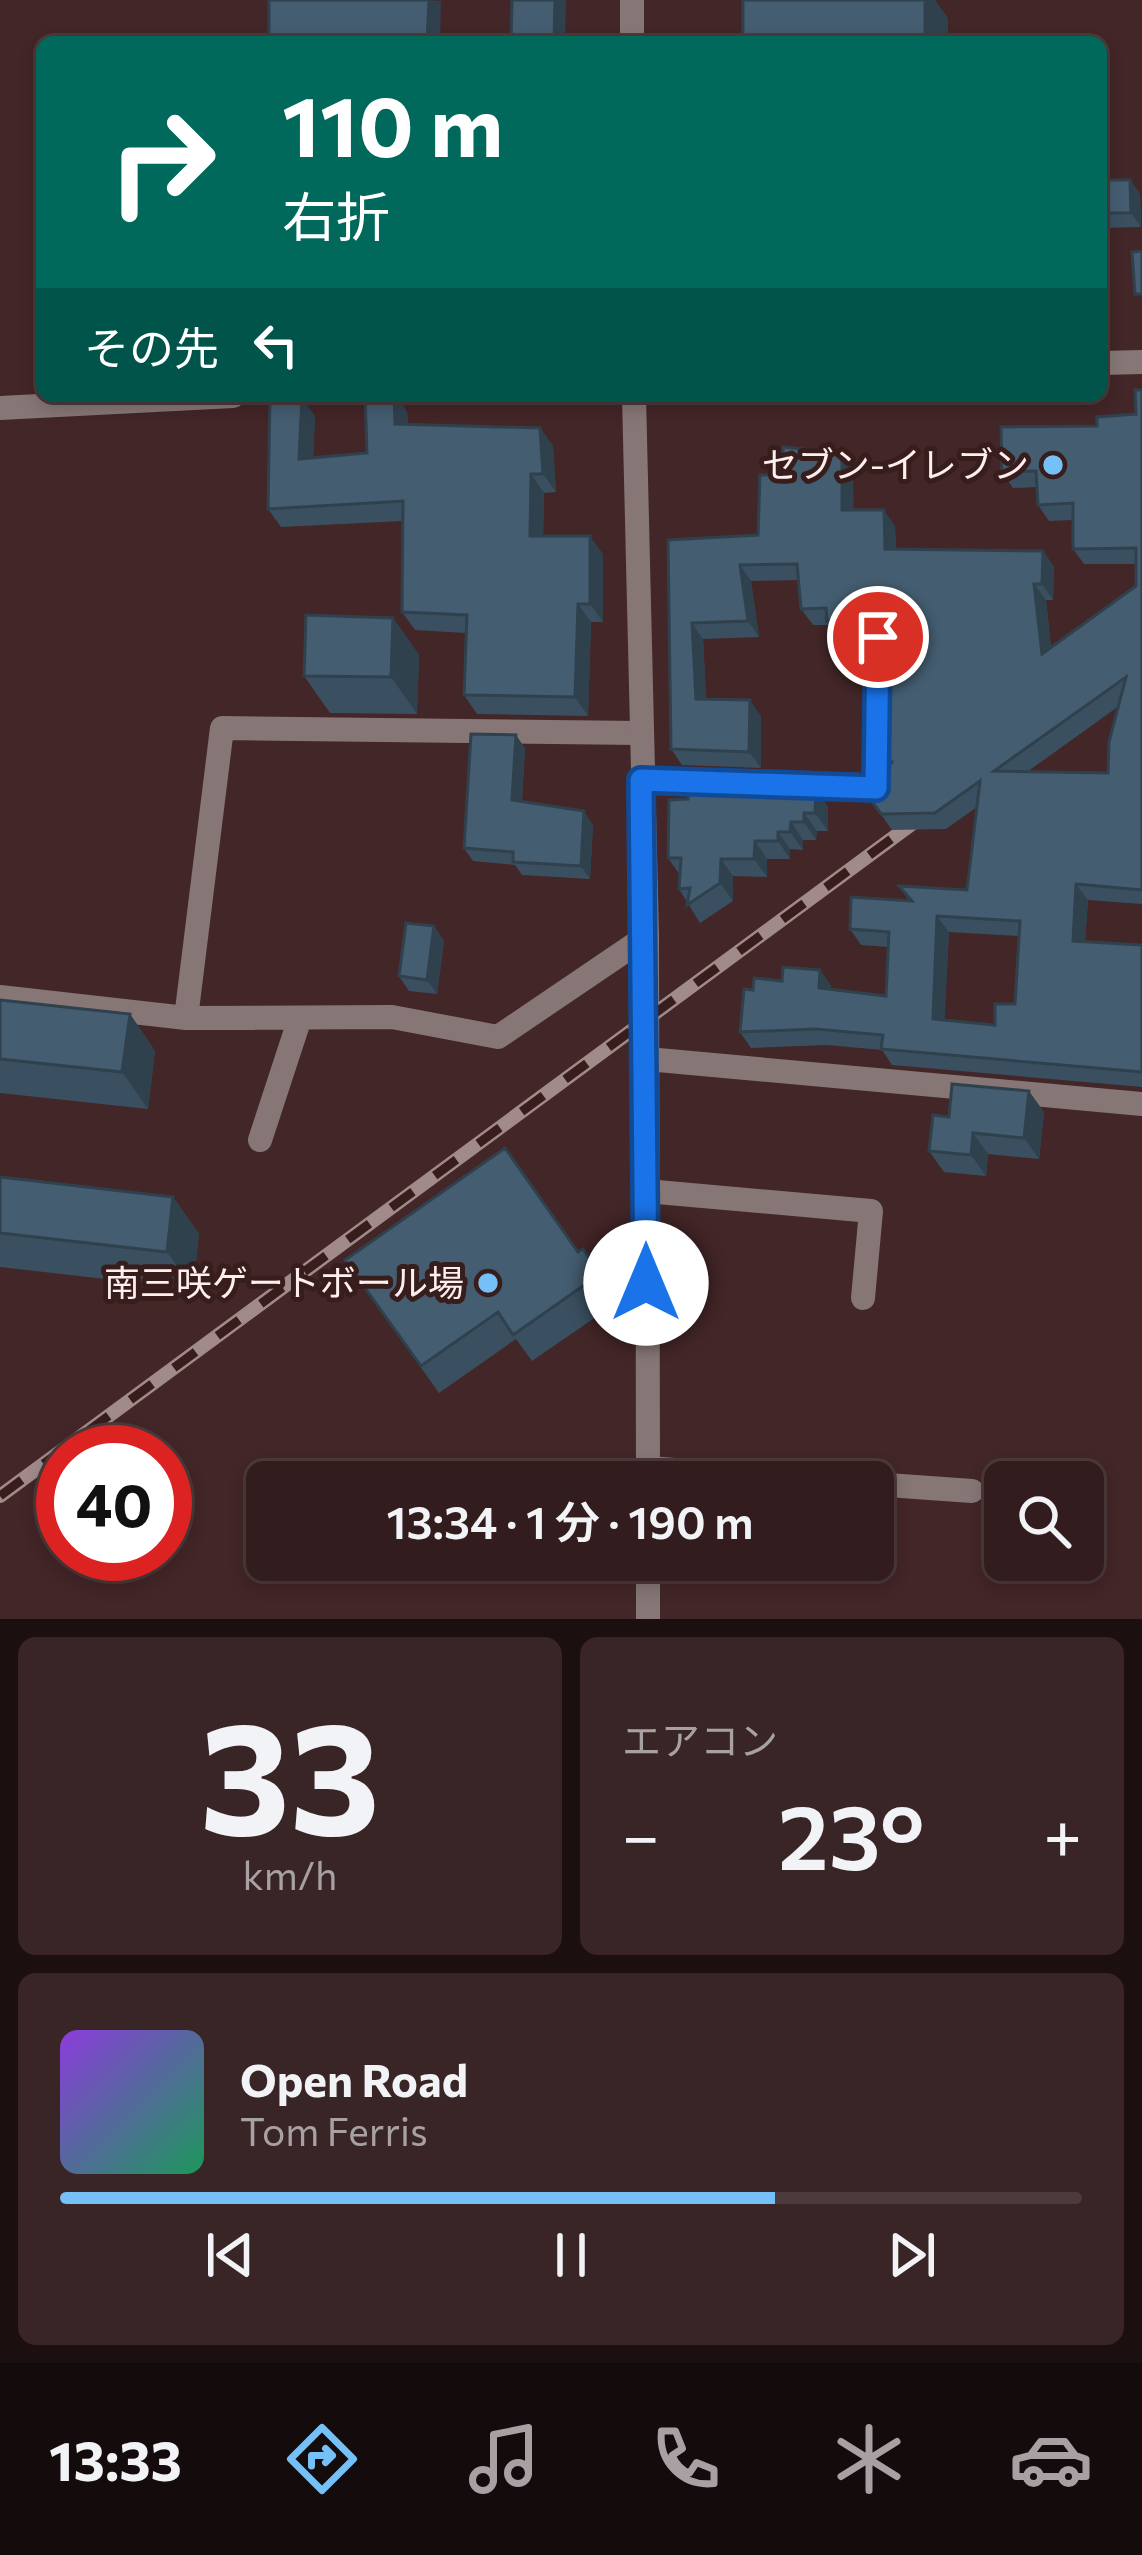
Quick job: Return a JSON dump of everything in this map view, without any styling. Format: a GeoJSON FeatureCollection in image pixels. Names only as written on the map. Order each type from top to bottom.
{"type":"FeatureCollection","features":[{"type":"Feature","properties":{"kind":"street"},"geometry":{"type":"LineString","coordinates":[[632,0],[632,36]]}},
{"type":"Feature","properties":{"kind":"street"},"geometry":{"type":"LineString","coordinates":[[1107,363],[1142,362]]}},
{"type":"Feature","properties":{"kind":"street"},"geometry":{"type":"LineString","coordinates":[[0,408],[116,402]]}},
{"type":"Feature","properties":{"kind":"street"},"geometry":{"type":"LineString","coordinates":[[634,402],[646,936],[647,1461]]}},
{"type":"Feature","properties":{"kind":"street"},"geometry":{"type":"LineString","coordinates":[[641,780],[876,788],[878,637]]}},
{"type":"Feature","properties":{"kind":"street"},"geometry":{"type":"LineString","coordinates":[[186,1018],[222,728],[640,733]]}},
{"type":"Feature","properties":{"kind":"street"},"geometry":{"type":"LineString","coordinates":[[0,997],[186,1018],[392,1017],[498,1037],[646,936]]}},
{"type":"Feature","properties":{"kind":"street"},"geometry":{"type":"LineString","coordinates":[[260,1140],[300,1018]]}},
{"type":"Feature","properties":{"kind":"street"},"geometry":{"type":"LineString","coordinates":[[647,1059],[1142,1104]]}},
{"type":"Feature","properties":{"kind":"street"},"geometry":{"type":"LineString","coordinates":[[646,1191],[871,1210],[863,1298]]}},
{"type":"Feature","properties":{"kind":"street"},"geometry":{"type":"LineString","coordinates":[[894,1485],[972,1491]]}},
{"type":"Feature","properties":{"kind":"street"},"geometry":{"type":"LineString","coordinates":[[648,1581],[648,1619]]}},
{"type":"Feature","properties":{"kind":"building"},"geometry":{"type":"Polygon","coordinates":[[[269,0],[429,0],[427,36],[269,36],[269,0]]]}},
{"type":"Feature","properties":{"kind":"building"},"geometry":{"type":"Polygon","coordinates":[[[512,0],[555,0],[554,36],[511,36],[512,0]]]}},
{"type":"Feature","properties":{"kind":"building"},"geometry":{"type":"Polygon","coordinates":[[[743,0],[925,0],[925,36],[743,36],[743,0]]]}},
{"type":"Feature","properties":{"kind":"building"},"geometry":{"type":"Polygon","coordinates":[[[1107,180],[1130,180],[1131,213],[1107,213],[1107,180]]]}},
{"type":"Feature","properties":{"kind":"building"},"geometry":{"type":"Polygon","coordinates":[[[1142,251],[1142,294],[1135,294],[1132,252],[1142,251]]]}},
{"type":"Feature","properties":{"kind":"building"},"geometry":{"type":"Polygon","coordinates":[[[1135,390],[1142,390],[1142,890],[1076,884],[1073,941],[1142,945],[1142,1072],[881,1049],[883,1035],[816,1029],[740,1032],[744,989],[753,990],[754,978],[782,981],[783,967],[820,970],[819,988],[886,996],[889,932],[850,929],[851,897],[912,901],[899,886],[967,890],[980,781],[935,813],[881,814],[863,789],[874,786],[892,762],[882,749],[888,743],[881,614],[865,605],[850,619],[827,621],[826,608],[801,609],[797,564],[740,565],[748,621],[692,623],[696,699],[750,700],[749,752],[671,749],[668,540],[758,535],[760,475],[783,475],[783,447],[842,453],[842,510],[884,510],[885,549],[1043,551],[1042,584],[1034,584],[1042,654],[1136,586],[1136,548],[1073,549],[1073,503],[1038,505],[1036,471],[1002,472],[1001,427],[1097,426],[1097,417],[1136,414],[1135,390]],[[1126,677],[994,771],[1108,773],[1109,742],[1126,677]],[[937,916],[933,1019],[995,1025],[995,1004],[1015,1004],[1020,921],[937,916]]]}},
{"type":"Feature","properties":{"kind":"building"},"geometry":{"type":"Polygon","coordinates":[[[270,402],[302,402],[299,459],[367,453],[365,402],[394,402],[395,424],[540,428],[543,474],[531,474],[530,536],[590,536],[590,604],[578,604],[575,697],[464,695],[467,615],[402,612],[403,501],[268,509],[270,402]]]}},
{"type":"Feature","properties":{"kind":"building"},"geometry":{"type":"Polygon","coordinates":[[[306,615],[393,618],[391,677],[304,676],[306,615]]]}},
{"type":"Feature","properties":{"kind":"building"},"geometry":{"type":"Polygon","coordinates":[[[471,734],[516,735],[512,800],[584,811],[581,866],[513,862],[513,852],[464,848],[471,734]]]}},
{"type":"Feature","properties":{"kind":"building"},"geometry":{"type":"Polygon","coordinates":[[[688,781],[816,789],[815,813],[804,813],[804,822],[791,822],[790,832],[778,832],[778,841],[755,841],[754,859],[721,859],[720,883],[687,905],[690,888],[679,889],[681,858],[668,858],[669,800],[688,799],[688,781]]]}},
{"type":"Feature","properties":{"kind":"building"},"geometry":{"type":"Polygon","coordinates":[[[406,923],[434,926],[427,980],[399,976],[406,923]]]}},
{"type":"Feature","properties":{"kind":"building"},"geometry":{"type":"Polygon","coordinates":[[[0,1000],[130,1014],[122,1072],[0,1059],[0,1000]]]}},
{"type":"Feature","properties":{"kind":"building"},"geometry":{"type":"Polygon","coordinates":[[[952,1084],[1029,1091],[1024,1138],[973,1133],[971,1155],[929,1151],[933,1115],[949,1117],[952,1084]]]}},
{"type":"Feature","properties":{"kind":"building","name":"南三咲ゲートボール場"},"geometry":{"type":"Polygon","coordinates":[[[505,1148],[578,1252],[583,1249],[600,1274],[513,1335],[498,1312],[421,1366],[345,1260],[505,1148]]]}},
{"type":"Feature","properties":{"kind":"building"},"geometry":{"type":"Polygon","coordinates":[[[0,1177],[173,1197],[167,1252],[0,1233],[0,1177]]]}},
{"type":"Feature","properties":{"kind":"railway"},"geometry":{"type":"LineString","coordinates":[[0,1496],[928,812]]}},
{"type":"Feature","properties":{"kind":"place","name":"セブン-イレブン"},"geometry":{"type":"Point","coordinates":[1053,465]}},
{"type":"Feature","properties":{"kind":"place","name":"南三咲ゲートボール場"},"geometry":{"type":"Point","coordinates":[488,1283]}},
{"type":"Feature","properties":{"kind":"route"},"geometry":{"type":"LineString","coordinates":[[646,1283],[641,780],[876,788],[878,637]]}}]}
